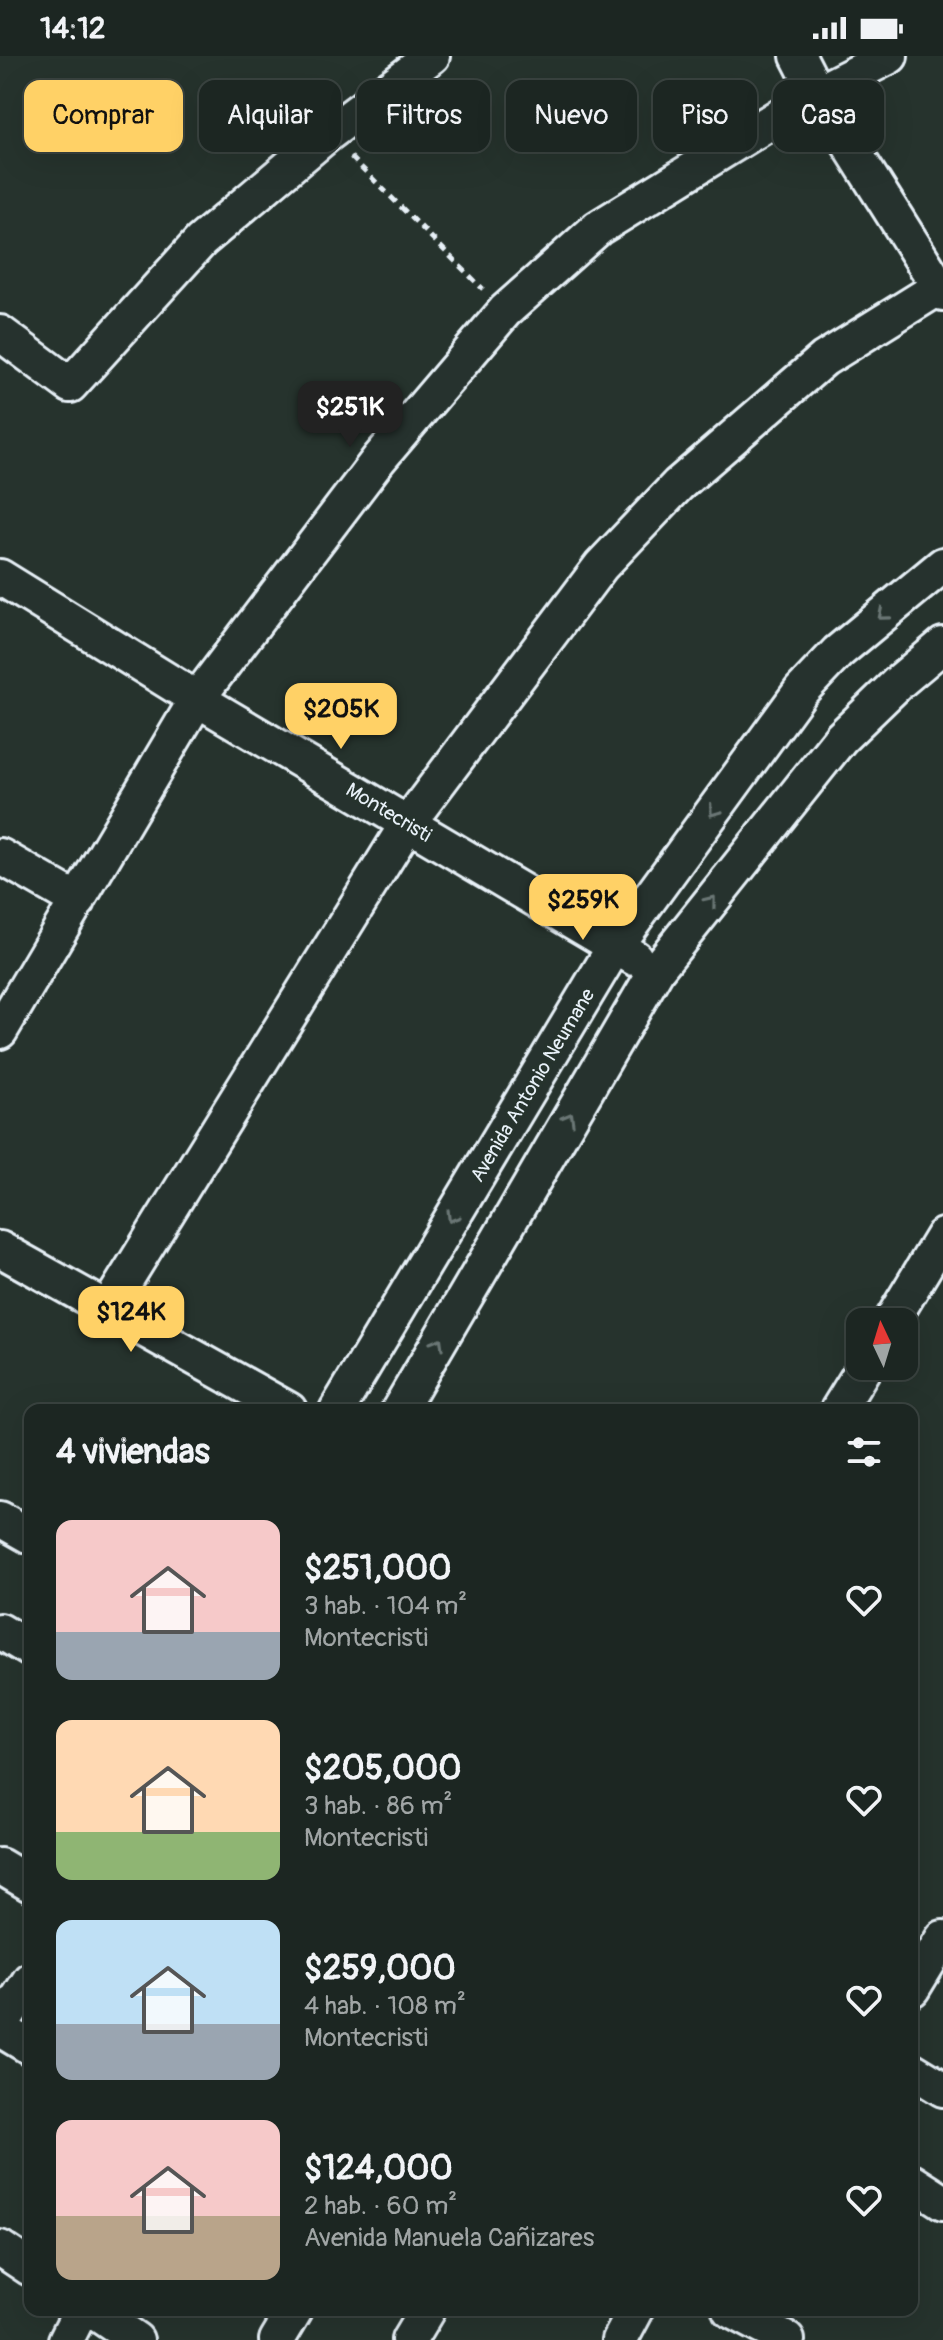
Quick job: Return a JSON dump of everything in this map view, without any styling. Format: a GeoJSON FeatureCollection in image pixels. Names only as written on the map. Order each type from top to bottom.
{"type":"FeatureCollection","features":[{"type":"Feature","properties":{"kind":"street"},"geometry":{"type":"LineString","coordinates":[[341,124],[432,56]]}},
{"type":"Feature","properties":{"kind":"street"},"geometry":{"type":"LineString","coordinates":[[798,56],[810,80]]}},
{"type":"Feature","properties":{"kind":"street"},"geometry":{"type":"LineString","coordinates":[[843,80],[890,56]]}},
{"type":"Feature","properties":{"kind":"street"},"geometry":{"type":"LineString","coordinates":[[0,1031],[197,699],[379,459],[505,311],[598,228],[773,120]]}},
{"type":"Feature","properties":{"kind":"street"},"geometry":{"type":"LineString","coordinates":[[0,333],[70,385],[201,241],[307,152]]}},
{"type":"Feature","properties":{"kind":"street"},"geometry":{"type":"LineString","coordinates":[[108,1308],[408,823],[601,566],[678,485],[824,359],[942,288],[855,152]]}},
{"type":"Feature","properties":{"kind":"street","name":"Avenida Antonio Neumane"},"geometry":{"type":"LineString","coordinates":[[341,1404],[615,946],[801,691],[838,652],[943,565]]}},
{"type":"Feature","properties":{"kind":"street","name":"Montecristi"},"geometry":{"type":"LineString","coordinates":[[0,577],[197,699],[657,969]]}},
{"type":"Feature","properties":{"kind":"street"},"geometry":{"type":"LineString","coordinates":[[403,1404],[657,969],[841,738],[943,645]]}},
{"type":"Feature","properties":{"kind":"street"},"geometry":{"type":"LineString","coordinates":[[0,856],[78,901]]}},
{"type":"Feature","properties":{"kind":"street"},"geometry":{"type":"LineString","coordinates":[[899,1308],[943,1236]]}},
{"type":"Feature","properties":{"kind":"street"},"geometry":{"type":"LineString","coordinates":[[0,1249],[278,1404]]}},
{"type":"Feature","properties":{"kind":"street"},"geometry":{"type":"LineString","coordinates":[[842,1404],[856,1380]]}},
{"type":"Feature","properties":{"kind":"street"},"geometry":{"type":"LineString","coordinates":[[0,1519],[24,1533]]}},
{"type":"Feature","properties":{"kind":"street"},"geometry":{"type":"LineString","coordinates":[[0,1631],[24,1645]]}},
{"type":"Feature","properties":{"kind":"street"},"geometry":{"type":"LineString","coordinates":[[0,1866],[24,1880]]}},
{"type":"Feature","properties":{"kind":"street"},"geometry":{"type":"LineString","coordinates":[[918,1979],[943,1938]]}},
{"type":"Feature","properties":{"kind":"street"},"geometry":{"type":"LineString","coordinates":[[24,1989],[0,2027],[24,2043]]}},
{"type":"Feature","properties":{"kind":"street"},"geometry":{"type":"LineString","coordinates":[[918,2074],[943,2089]]}},
{"type":"Feature","properties":{"kind":"street"},"geometry":{"type":"LineString","coordinates":[[918,2186],[943,2202]]}},
{"type":"Feature","properties":{"kind":"street"},"geometry":{"type":"LineString","coordinates":[[0,2248],[24,2264]]}},
{"type":"Feature","properties":{"kind":"street"},"geometry":{"type":"LineString","coordinates":[[66,2340],[78,2316]]}},
{"type":"Feature","properties":{"kind":"street"},"geometry":{"type":"LineString","coordinates":[[101,2316],[136,2340]]}},
{"type":"Feature","properties":{"kind":"street"},"geometry":{"type":"LineString","coordinates":[[277,2340],[291,2316]]}},
{"type":"Feature","properties":{"kind":"street"},"geometry":{"type":"LineString","coordinates":[[409,2340],[423,2316]]}},
{"type":"Feature","properties":{"kind":"street"},"geometry":{"type":"LineString","coordinates":[[620,2340],[633,2316]]}},
{"type":"Feature","properties":{"kind":"street"},"geometry":{"type":"LineString","coordinates":[[741,2316],[787,2340]]}},
{"type":"Feature","properties":{"kind":"path"},"geometry":{"type":"LineString","coordinates":[[341,147],[505,311]]}}]}
